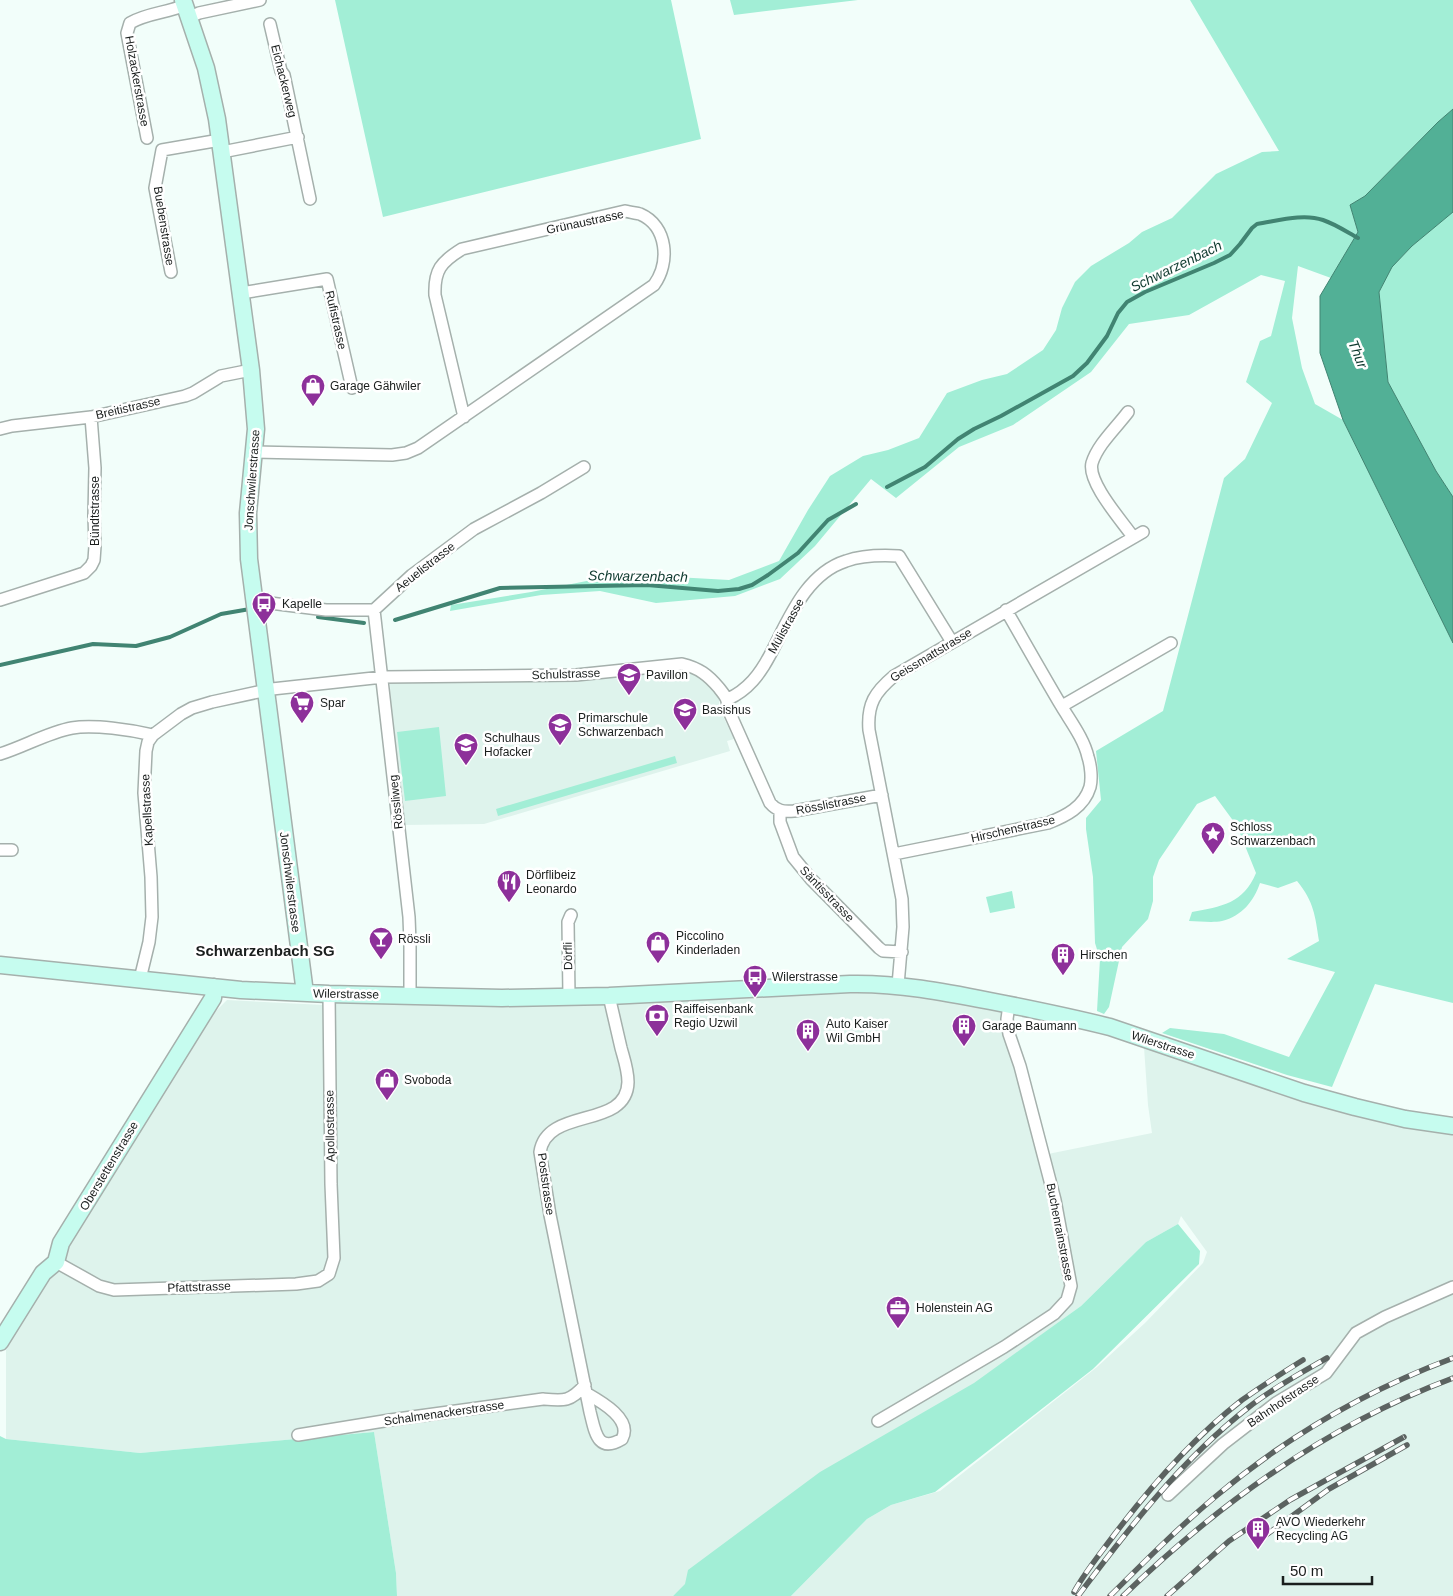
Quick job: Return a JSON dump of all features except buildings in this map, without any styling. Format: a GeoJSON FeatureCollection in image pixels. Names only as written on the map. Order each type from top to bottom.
{"type":"FeatureCollection","features":[{"type":"Feature","properties":{"kind":"main road","name":"Jonschwilerstrasse"},"geometry":{"type":"LineString","coordinates":[[186,7],[206,68],[221,146],[251,370],[256,429],[248,513],[248,543],[304,993]]}},
{"type":"Feature","properties":{"kind":"main road","name":"Wilerstrasse"},"geometry":{"type":"LineString","coordinates":[[0,965],[214,987],[304,993],[410,996],[568,997],[850,984],[898,985],[1009,1005],[1110,1027],[1304,1092],[1355,1107],[1405,1119],[1453,1126]]}},
{"type":"Feature","properties":{"kind":"main road","name":"Oberstettenstrasse"},"geometry":{"type":"LineString","coordinates":[[0,1342],[43,1273],[56,1262],[61,1243],[213,998],[214,987]]}},
{"type":"Feature","properties":{"kind":"street","name":"Holzackerstrasse"},"geometry":{"type":"LineString","coordinates":[[146,138],[127,33],[130,23],[139,17],[186,7],[199,13],[260,0]]}},
{"type":"Feature","properties":{"kind":"street","name":"Eichackerweg"},"geometry":{"type":"LineString","coordinates":[[270,24],[298,137],[310,200]]}},
{"type":"Feature","properties":{"kind":"street"},"geometry":{"type":"LineString","coordinates":[[221,146],[298,137]]}},
{"type":"Feature","properties":{"kind":"street","name":"Buebenstrasse"},"geometry":{"type":"LineString","coordinates":[[171,272],[156,188],[162,150],[221,146]]}},
{"type":"Feature","properties":{"kind":"street","name":"Grünaustrasse"},"geometry":{"type":"LineString","coordinates":[[255,452],[392,455],[406,453],[418,448],[464,417],[654,285],[660,276],[665,257],[662,239],[652,223],[641,215],[624,211],[462,249],[448,257],[438,271],[435,282],[435,295],[464,417]]}},
{"type":"Feature","properties":{"kind":"street","name":"Rufistrasse"},"geometry":{"type":"LineString","coordinates":[[240,293],[327,279],[352,388]]}},
{"type":"Feature","properties":{"kind":"street","name":"Breitistrasse"},"geometry":{"type":"LineString","coordinates":[[0,429],[91,417],[185,396],[221,376],[251,370]]}},
{"type":"Feature","properties":{"kind":"street","name":"Geissmattstrasse"},"geometry":{"type":"LineString","coordinates":[[898,985],[902,952],[902,899],[868,719],[872,701],[884,684],[894,676],[1138,534],[1095,484],[1091,473],[1092,464],[1099,449],[1128,412]]}},
{"type":"Feature","properties":{"kind":"street","name":"Bündtstrasse"},"geometry":{"type":"LineString","coordinates":[[0,600],[84,572],[91,566],[94,560],[95,468],[91,417]]}},
{"type":"Feature","properties":{"kind":"street","name":"Aeuelistrasse"},"geometry":{"type":"LineString","coordinates":[[374,610],[412,574],[474,529],[541,493],[584,467]]}},
{"type":"Feature","properties":{"kind":"street","name":"Mülistrasse"},"geometry":{"type":"LineString","coordinates":[[728,699],[740,693],[751,683],[764,666],[798,603],[811,585],[826,572],[844,561],[878,555],[899,556],[952,642]]}},
{"type":"Feature","properties":{"kind":"street"},"geometry":{"type":"LineString","coordinates":[[254,602],[326,610],[374,610]]}},
{"type":"Feature","properties":{"kind":"street","name":"Rössliweg"},"geometry":{"type":"LineString","coordinates":[[374,610],[383,677],[408,918],[410,996]]}},
{"type":"Feature","properties":{"kind":"street","name":"Hirschenstrasse"},"geometry":{"type":"LineString","coordinates":[[894,854],[1048,823],[1075,809],[1084,800],[1090,786],[1088,756],[1062,706],[1006,610]]}},
{"type":"Feature","properties":{"kind":"street"},"geometry":{"type":"LineString","coordinates":[[1062,706],[1170,643]]}},
{"type":"Feature","properties":{"kind":"street","name":"Schulstrasse"},"geometry":{"type":"LineString","coordinates":[[265,690],[383,677],[576,675],[682,664],[695,667],[710,677],[728,699],[728,709],[766,795],[774,807],[780,811]]}},
{"type":"Feature","properties":{"kind":"street"},"geometry":{"type":"LineString","coordinates":[[0,754],[72,728],[98,728],[153,735],[171,720],[192,708],[265,690]]}},
{"type":"Feature","properties":{"kind":"street","name":"Kapellstrasse"},"geometry":{"type":"LineString","coordinates":[[140,979],[149,942],[152,917],[152,876],[144,793],[144,771],[148,742],[153,735]]}},
{"type":"Feature","properties":{"kind":"street","name":"Rösslistrasse"},"geometry":{"type":"LineString","coordinates":[[780,811],[794,811],[882,795]]}},
{"type":"Feature","properties":{"kind":"street","name":"Säntisstrasse"},"geometry":{"type":"LineString","coordinates":[[780,811],[780,822],[793,857],[811,879],[878,948],[883,952],[902,952]]}},
{"type":"Feature","properties":{"kind":"street"},"geometry":{"type":"LineString","coordinates":[[0,850],[12,850]]}},
{"type":"Feature","properties":{"kind":"street","name":"Dörfli"},"geometry":{"type":"LineString","coordinates":[[568,997],[568,922],[571,915]]}},
{"type":"Feature","properties":{"kind":"street","name":"Apollostrasse"},"geometry":{"type":"LineString","coordinates":[[330,994],[334,1258]]}},
{"type":"Feature","properties":{"kind":"street","name":"Poststrasse"},"geometry":{"type":"LineString","coordinates":[[585,1389],[550,1215],[540,1152],[541,1144],[550,1132],[568,1123],[608,1110],[624,1097],[628,1082],[609,996]]}},
{"type":"Feature","properties":{"kind":"street","name":"Buchenrainstrasse"},"geometry":{"type":"LineString","coordinates":[[878,1421],[1004,1347],[1054,1314],[1063,1305],[1070,1293],[1071,1286],[1055,1200],[1020,1066],[1009,1034],[1007,1020],[1009,1005]]}},
{"type":"Feature","properties":{"kind":"street","name":"Pfattstrasse"},"geometry":{"type":"LineString","coordinates":[[56,1262],[99,1286],[123,1290],[296,1284],[318,1281],[329,1274],[334,1258]]}},
{"type":"Feature","properties":{"kind":"street","name":"Bahnhofstrasse"},"geometry":{"type":"LineString","coordinates":[[1168,1495],[1223,1444],[1276,1404],[1326,1373],[1356,1333],[1385,1317],[1453,1287]]}},
{"type":"Feature","properties":{"kind":"street","name":"Schalmenackerstrasse"},"geometry":{"type":"LineString","coordinates":[[298,1435],[543,1399],[564,1401],[576,1396],[585,1389]]}},
{"type":"Feature","properties":{"kind":"shaded area"},"geometry":{"type":"Polygon","coordinates":[[[335,0],[671,0],[701,139],[383,217],[335,0]]]}},
{"type":"Feature","properties":{"kind":"shaded area"},"geometry":{"type":"Polygon","coordinates":[[[730,0],[858,0],[734,15],[730,0]]]}},
{"type":"Feature","properties":{"kind":"shaded area"},"geometry":{"type":"Polygon","coordinates":[[[1190,0],[1453,0],[1453,109],[1365,196],[1350,205],[1358,232],[1331,278],[1298,266],[1292,318],[1302,368],[1315,404],[1343,420],[1453,643],[1453,1003],[1375,984],[1332,1087],[1287,1075],[1162,1033],[1170,1028],[1224,1034],[1289,1057],[1335,972],[1287,959],[1319,941],[1313,909],[1297,881],[1278,888],[1260,883],[1251,902],[1241,912],[1229,919],[1214,922],[1189,921],[1192,912],[1213,908],[1238,897],[1251,883],[1256,873],[1237,826],[1215,796],[1197,804],[1159,860],[1153,877],[1153,901],[1148,919],[1122,947],[1109,1007],[1104,1014],[1097,1011],[1100,959],[1095,943],[1093,877],[1086,829],[1086,818],[1101,800],[1096,751],[1163,711],[1224,478],[1245,459],[1272,403],[1246,382],[1260,341],[1271,336],[1285,281],[1261,275],[1189,315],[1129,324],[1091,372],[1013,425],[959,447],[896,498],[871,479],[815,546],[780,579],[735,596],[656,603],[600,591],[541,595],[450,611],[451,605],[622,574],[729,580],[779,561],[830,476],[863,456],[888,450],[919,438],[947,393],[982,380],[1007,374],[1043,350],[1056,330],[1062,308],[1075,282],[1091,266],[1129,243],[1142,232],[1172,218],[1216,174],[1262,152],[1279,151],[1190,0]]]}},
{"type":"Feature","properties":{"kind":"shaded area"},"geometry":{"type":"Polygon","coordinates":[[[1453,212],[1453,497],[1436,471],[1388,382],[1379,292],[1392,267],[1412,246],[1453,212]]]}},
{"type":"Feature","properties":{"kind":"shaded area","name":"Primarschule Schwarzenbach"},"geometry":{"type":"Polygon","coordinates":[[[678,669],[694,673],[709,683],[719,697],[719,708],[734,739],[727,741],[730,751],[484,824],[403,825],[391,731],[390,682],[574,681],[678,669]]]}},
{"type":"Feature","properties":{"kind":"shaded area"},"geometry":{"type":"Polygon","coordinates":[[[439,727],[446,796],[405,801],[397,732],[439,727]]]}},
{"type":"Feature","properties":{"kind":"shaded area"},"geometry":{"type":"Polygon","coordinates":[[[675,756],[677,763],[498,816],[496,809],[675,756]]]}},
{"type":"Feature","properties":{"kind":"shaded area"},"geometry":{"type":"Polygon","coordinates":[[[1012,891],[1015,908],[990,913],[986,897],[1012,891]]]}},
{"type":"Feature","properties":{"kind":"shaded area"},"geometry":{"type":"Polygon","coordinates":[[[875,983],[1008,1012],[1043,1155],[1152,1133],[1144,1047],[1188,1053],[1453,1126],[1453,1596],[791,1596],[867,1519],[891,1505],[940,1491],[1097,1367],[1145,1323],[1203,1263],[1207,1252],[1181,1216],[1178,1224],[1146,1242],[1081,1306],[974,1384],[686,1584],[673,1596],[397,1596],[396,1573],[374,1432],[140,1453],[6,1439],[6,1345],[209,1018],[227,1000],[324,1005],[329,994],[875,983]]]}},
{"type":"Feature","properties":{"kind":"shaded area"},"geometry":{"type":"Polygon","coordinates":[[[1178,1224],[1200,1251],[1199,1264],[1093,1369],[935,1492],[891,1505],[867,1519],[791,1596],[673,1596],[685,1584],[688,1570],[820,1472],[974,1383],[1081,1306],[1146,1242],[1178,1224]]]}},
{"type":"Feature","properties":{"kind":"shaded area"},"geometry":{"type":"Polygon","coordinates":[[[374,1432],[396,1573],[397,1596],[0,1596],[0,1436],[6,1439],[140,1453],[374,1432]]]}},
{"type":"Feature","properties":{"kind":"water","name":"Thur"},"geometry":{"type":"Polygon","coordinates":[[[1453,109],[1453,212],[1412,246],[1392,267],[1379,292],[1388,382],[1436,471],[1453,497],[1453,643],[1343,420],[1320,353],[1320,296],[1358,232],[1350,205],[1365,196],[1453,109]]]}},
{"type":"Feature","properties":{"kind":"waterway","name":"Schwarzenbach"},"geometry":{"type":"LineString","coordinates":[[887,487],[925,467],[958,439],[974,429],[1073,376],[1087,363],[1107,336],[1118,313],[1127,302],[1145,292],[1230,255],[1257,224],[1290,218],[1315,218],[1332,224],[1358,238]]}},
{"type":"Feature","properties":{"kind":"waterway","name":"Schwarzenbach"},"geometry":{"type":"LineString","coordinates":[[395,620],[500,588],[647,585],[718,591],[739,589],[752,585],[768,575],[798,553],[828,520],[856,504]]}},
{"type":"Feature","properties":{"kind":"waterway","name":"Schwarzenbach"},"geometry":{"type":"LineString","coordinates":[[0,665],[93,644],[136,646],[170,637],[221,614],[250,609]]}},
{"type":"Feature","properties":{"kind":"waterway","name":"Schwarzenbach"},"geometry":{"type":"LineString","coordinates":[[318,617],[364,623]]}},
{"type":"Feature","properties":{"kind":"railway"},"geometry":{"type":"LineString","coordinates":[[1078,1596],[1137,1520],[1201,1449],[1258,1400],[1327,1358]]}},
{"type":"Feature","properties":{"kind":"railway"},"geometry":{"type":"LineString","coordinates":[[1110,1596],[1161,1545],[1201,1509],[1242,1475],[1270,1455],[1358,1400],[1453,1358]]}},
{"type":"Feature","properties":{"kind":"railway"},"geometry":{"type":"LineString","coordinates":[[1074,1592],[1128,1517],[1190,1446],[1242,1400],[1303,1360]]}},
{"type":"Feature","properties":{"kind":"railway"},"geometry":{"type":"LineString","coordinates":[[1123,1596],[1197,1529],[1277,1470],[1319,1443],[1362,1419],[1407,1397],[1453,1378]]}},
{"type":"Feature","properties":{"kind":"railway"},"geometry":{"type":"LineString","coordinates":[[1167,1596],[1229,1541],[1290,1500],[1404,1437]]}},
{"type":"Feature","properties":{"kind":"railway"},"geometry":{"type":"LineString","coordinates":[[1266,1535],[1329,1489],[1407,1445]]}},
{"type":"Feature","properties":{"kind":"place","name":"Garage Gähwiler"},"geometry":{"type":"Point","coordinates":[313,407]}},
{"type":"Feature","properties":{"kind":"place","name":"Kapelle"},"geometry":{"type":"Point","coordinates":[264,625]}},
{"type":"Feature","properties":{"kind":"place","name":"Pavillon"},"geometry":{"type":"Point","coordinates":[629,696]}},
{"type":"Feature","properties":{"kind":"place","name":"Spar"},"geometry":{"type":"Point","coordinates":[302,724]}},
{"type":"Feature","properties":{"kind":"place","name":"Basishus"},"geometry":{"type":"Point","coordinates":[685,731]}},
{"type":"Feature","properties":{"kind":"place","name":"Primarschule Schwarzenbach"},"geometry":{"type":"Point","coordinates":[560,746]}},
{"type":"Feature","properties":{"kind":"place","name":"Schulhaus Hofacker"},"geometry":{"type":"Point","coordinates":[466,766]}},
{"type":"Feature","properties":{"kind":"place","name":"Schloss Schwarzenbach"},"geometry":{"type":"Point","coordinates":[1213,855]}},
{"type":"Feature","properties":{"kind":"place","name":"Dörflibeiz Leonardo"},"geometry":{"type":"Point","coordinates":[509,903]}},
{"type":"Feature","properties":{"kind":"place","name":"Rössli"},"geometry":{"type":"Point","coordinates":[381,960]}},
{"type":"Feature","properties":{"kind":"place","name":"Piccolino Kinderladen"},"geometry":{"type":"Point","coordinates":[658,964]}},
{"type":"Feature","properties":{"kind":"place","name":"Hirschen"},"geometry":{"type":"Point","coordinates":[1063,976]}},
{"type":"Feature","properties":{"kind":"place","name":"Wilerstrasse"},"geometry":{"type":"Point","coordinates":[755,998]}},
{"type":"Feature","properties":{"kind":"place","name":"Raiffeisenbank Regio Uzwil"},"geometry":{"type":"Point","coordinates":[657,1037]}},
{"type":"Feature","properties":{"kind":"place","name":"Garage Baumann"},"geometry":{"type":"Point","coordinates":[964,1047]}},
{"type":"Feature","properties":{"kind":"place","name":"Auto Kaiser Wil GmbH"},"geometry":{"type":"Point","coordinates":[808,1052]}},
{"type":"Feature","properties":{"kind":"place","name":"Svoboda"},"geometry":{"type":"Point","coordinates":[387,1101]}},
{"type":"Feature","properties":{"kind":"place","name":"Holenstein AG"},"geometry":{"type":"Point","coordinates":[898,1329]}},
{"type":"Feature","properties":{"kind":"place","name":"AVO Wiederkehr Recycling AG"},"geometry":{"type":"Point","coordinates":[1258,1550]}},
{"type":"Feature","properties":{"kind":"district","name":"Schwarzenbach SG"},"geometry":{"type":"Point","coordinates":[265,951]}}]}
